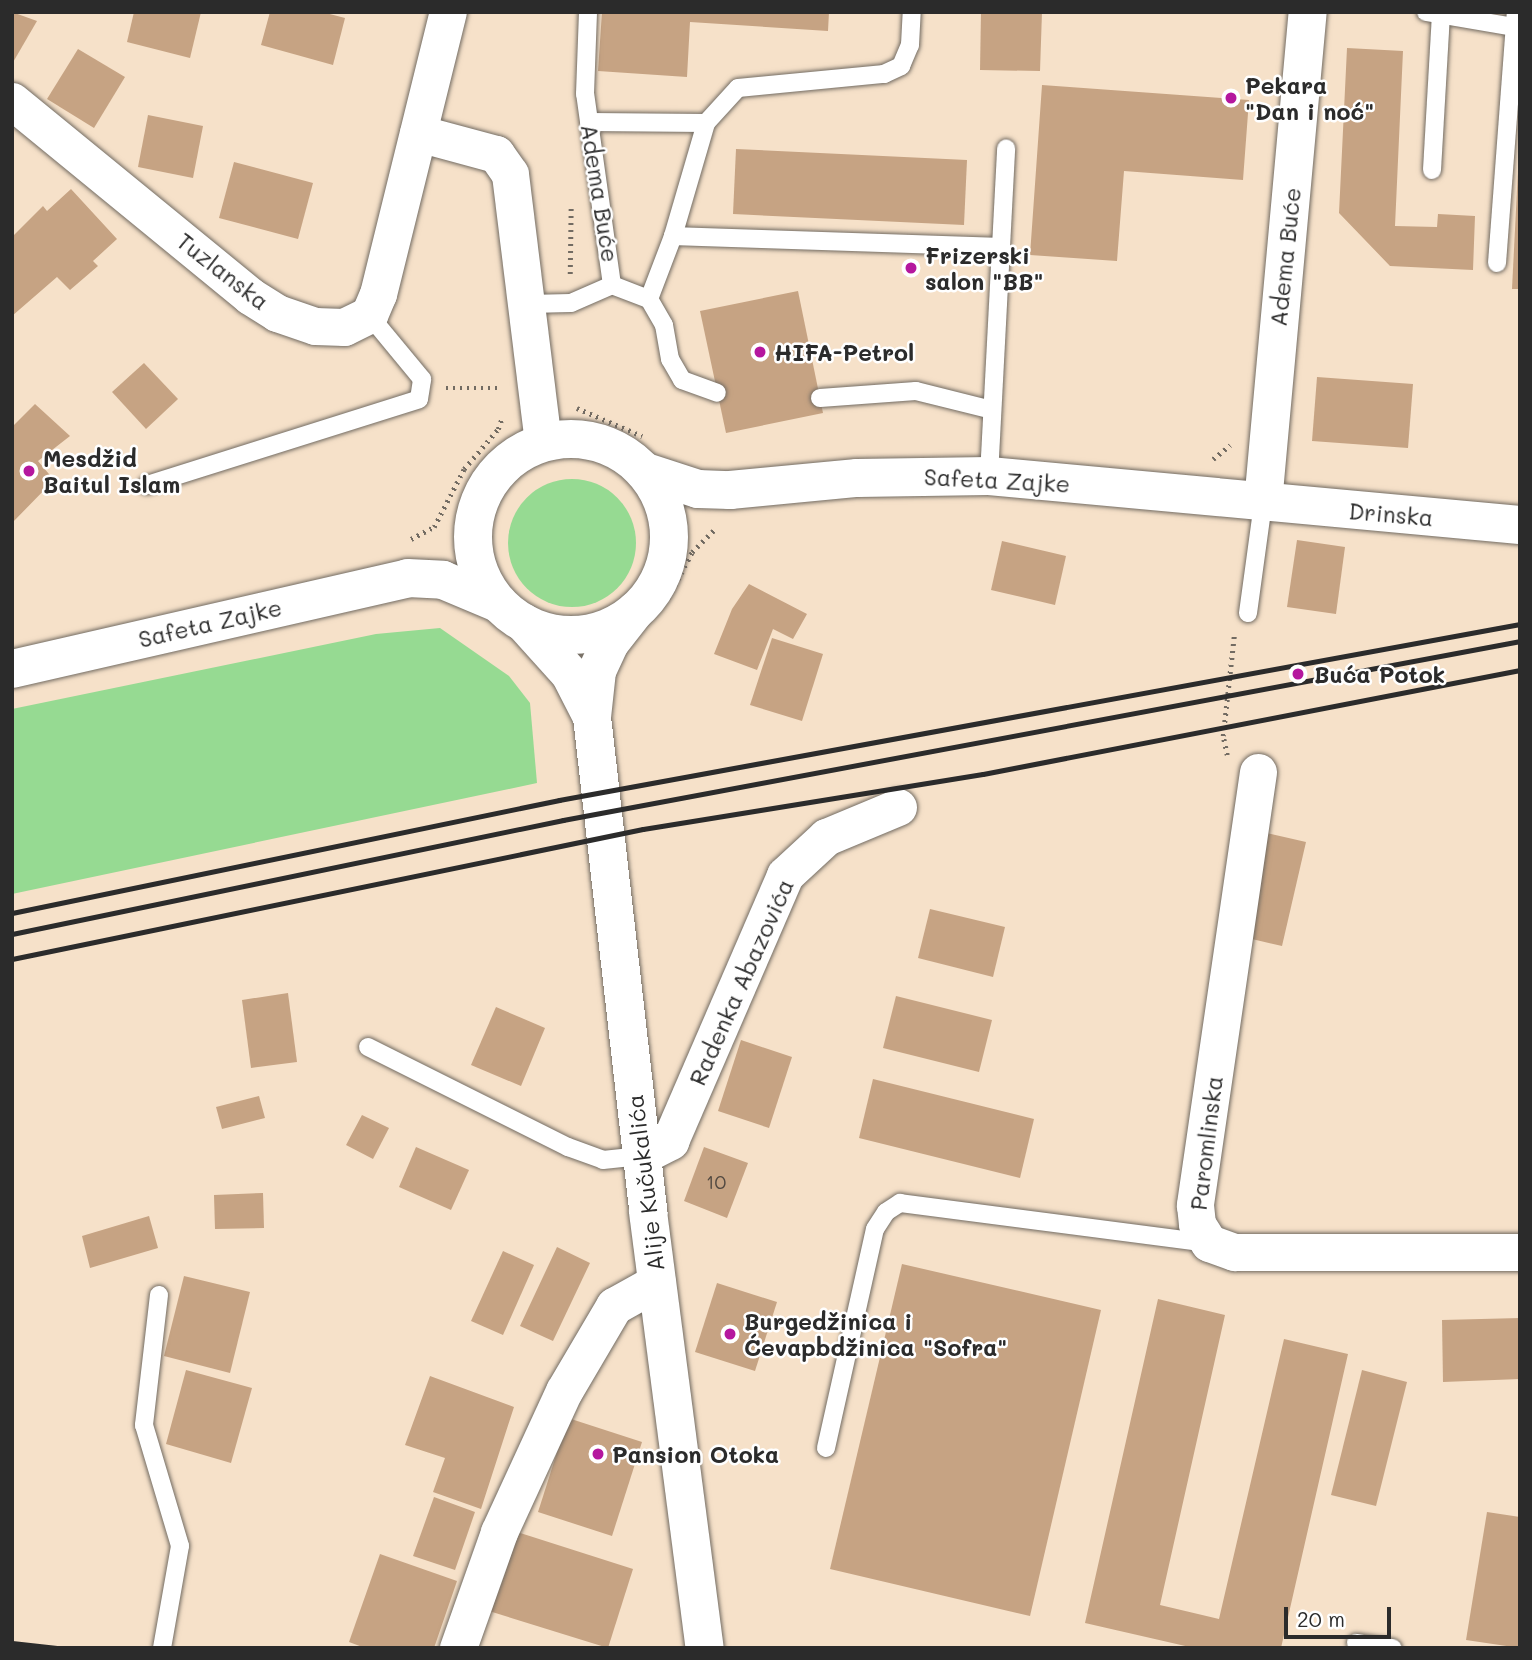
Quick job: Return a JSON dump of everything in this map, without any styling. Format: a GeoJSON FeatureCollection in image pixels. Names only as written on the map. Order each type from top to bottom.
{"type":"FeatureCollection","features":[{"type":"Feature","properties":{"kind":"main road","name":"Adema Buće"},"geometry":{"type":"LineString","coordinates":[[1263,503],[1308,12]]}},
{"type":"Feature","properties":{"kind":"main road"},"geometry":{"type":"LineString","coordinates":[[667,559],[669,528],[662,499],[646,472],[624,454],[599,442],[571,438],[543,442],[513,457],[490,480],[476,510],[473,543],[480,575],[511,613],[552,633],[582,634],[610,627],[635,611],[655,588],[667,559],[704,512],[730,490]]}},
{"type":"Feature","properties":{"kind":"main road","name":"Safeta Zajke"},"geometry":{"type":"LineString","coordinates":[[646,472],[698,489],[730,490],[858,478],[989,476],[1263,503]]}},
{"type":"Feature","properties":{"kind":"main road","name":"Drinska"},"geometry":{"type":"LineString","coordinates":[[1263,503],[1520,525]]}},
{"type":"Feature","properties":{"kind":"main road","name":"Safeta Zajke"},"geometry":{"type":"LineString","coordinates":[[408,578],[457,540],[476,510]]}},
{"type":"Feature","properties":{"kind":"main road","name":"Safeta Zajke"},"geometry":{"type":"LineString","coordinates":[[12,669],[408,578],[443,580],[511,613]]}},
{"type":"Feature","properties":{"kind":"main road","name":"Alije Kučukalića"},"geometry":{"type":"LineString","coordinates":[[635,611],[610,643],[597,671],[592,718],[641,1156],[705,1648]]}},
{"type":"Feature","properties":{"kind":"main road","name":"Alije Kučukalića"},"geometry":{"type":"LineString","coordinates":[[511,613],[570,674],[592,718]]}},
{"type":"Feature","properties":{"kind":"street"},"geometry":{"type":"LineString","coordinates":[[369,315],[448,12]]}},
{"type":"Feature","properties":{"kind":"street","name":"Tuzlanska"},"geometry":{"type":"LineString","coordinates":[[12,101],[250,296],[277,313],[316,326],[344,327],[369,315]]}},
{"type":"Feature","properties":{"kind":"street"},"geometry":{"type":"LineString","coordinates":[[418,133],[496,154],[510,174],[543,442]]}},
{"type":"Feature","properties":{"kind":"street","name":"Paromlinska"},"geometry":{"type":"LineString","coordinates":[[1258,772],[1195,1205],[1197,1224],[1209,1243],[1234,1252],[1520,1252]]}},
{"type":"Feature","properties":{"kind":"street","name":"Radenka Abazovića"},"geometry":{"type":"LineString","coordinates":[[641,1156],[670,1141],[785,875],[827,837],[898,807]]}},
{"type":"Feature","properties":{"kind":"street"},"geometry":{"type":"LineString","coordinates":[[458,1648],[499,1532],[564,1391],[614,1306],[657,1282]]}},
{"type":"Feature","properties":{"kind":"lane","name":"Adema Buće"},"geometry":{"type":"LineString","coordinates":[[528,304],[571,303],[612,285],[589,122],[588,12]]}},
{"type":"Feature","properties":{"kind":"lane"},"geometry":{"type":"LineString","coordinates":[[649,299],[673,236],[706,123],[737,88],[884,74],[901,66],[910,45],[912,12]]}},
{"type":"Feature","properties":{"kind":"lane"},"geometry":{"type":"LineString","coordinates":[[1432,170],[1436,13],[1516,20],[1497,264]]}},
{"type":"Feature","properties":{"kind":"lane"},"geometry":{"type":"LineString","coordinates":[[589,122],[706,123]]}},
{"type":"Feature","properties":{"kind":"lane"},"geometry":{"type":"LineString","coordinates":[[989,476],[1006,148]]}},
{"type":"Feature","properties":{"kind":"lane"},"geometry":{"type":"LineString","coordinates":[[673,236],[1001,247]]}},
{"type":"Feature","properties":{"kind":"lane"},"geometry":{"type":"LineString","coordinates":[[612,285],[649,299],[664,325],[670,359],[682,380],[717,393]]}},
{"type":"Feature","properties":{"kind":"lane"},"geometry":{"type":"LineString","coordinates":[[147,485],[419,399],[424,388],[422,379],[369,315]]}},
{"type":"Feature","properties":{"kind":"lane"},"geometry":{"type":"LineString","coordinates":[[820,398],[916,391],[992,410]]}},
{"type":"Feature","properties":{"kind":"lane"},"geometry":{"type":"LineString","coordinates":[[1248,613],[1263,503]]}},
{"type":"Feature","properties":{"kind":"lane"},"geometry":{"type":"LineString","coordinates":[[368,1047],[568,1147],[603,1160],[641,1156]]}},
{"type":"Feature","properties":{"kind":"lane"},"geometry":{"type":"LineString","coordinates":[[826,1448],[875,1229],[886,1212],[900,1203],[1209,1243]]}},
{"type":"Feature","properties":{"kind":"lane"},"geometry":{"type":"LineString","coordinates":[[159,1295],[144,1425],[180,1546],[162,1648]]}},
{"type":"Feature","properties":{"kind":"lane"},"geometry":{"type":"LineString","coordinates":[[1356,1643],[1393,1648]]}},
{"type":"Feature","properties":{"kind":"path"},"geometry":{"type":"LineString","coordinates":[[503,375],[504,400]]}},
{"type":"Feature","properties":{"kind":"path"},"geometry":{"type":"LineString","coordinates":[[424,388],[505,388]]}},
{"type":"Feature","properties":{"kind":"path"},"geometry":{"type":"LineString","coordinates":[[408,578],[402,544],[434,527],[464,469],[498,429],[503,412]]}},
{"type":"Feature","properties":{"kind":"path"},"geometry":{"type":"LineString","coordinates":[[1248,613],[1236,619],[1224,747],[1228,757],[1258,772]]}},
{"type":"Feature","properties":{"kind":"green space"},"geometry":{"type":"Polygon","coordinates":[[[572,479],[596,484],[617,498],[631,519],[636,543],[631,567],[617,588],[596,602],[572,607],[548,602],[527,588],[513,567],[508,543],[513,519],[527,498],[548,484],[572,479]]]}},
{"type":"Feature","properties":{"kind":"green space"},"geometry":{"type":"Polygon","coordinates":[[[440,628],[509,676],[530,703],[537,783],[12,894],[12,709],[376,634],[440,628]]]}},
{"type":"Feature","properties":{"kind":"building"},"geometry":{"type":"Polygon","coordinates":[[[12,12],[37,21],[12,64],[12,12]]]}},
{"type":"Feature","properties":{"kind":"building"},"geometry":{"type":"Polygon","coordinates":[[[134,12],[201,12],[190,58],[127,42],[134,12]]]}},
{"type":"Feature","properties":{"kind":"building"},"geometry":{"type":"Polygon","coordinates":[[[270,12],[322,12],[345,18],[333,65],[261,45],[270,12]]]}},
{"type":"Feature","properties":{"kind":"building"},"geometry":{"type":"Polygon","coordinates":[[[602,12],[829,12],[828,31],[690,22],[687,77],[598,71],[602,12]]]}},
{"type":"Feature","properties":{"kind":"building"},"geometry":{"type":"Polygon","coordinates":[[[981,12],[1042,12],[1040,71],[980,70],[981,12]]]}},
{"type":"Feature","properties":{"kind":"building"},"geometry":{"type":"Polygon","coordinates":[[[1347,48],[1403,51],[1395,226],[1437,227],[1438,214],[1475,216],[1473,270],[1390,266],[1339,213],[1347,48]]]}},
{"type":"Feature","properties":{"kind":"building"},"geometry":{"type":"Polygon","coordinates":[[[78,49],[125,77],[94,128],[47,99],[78,49]]]}},
{"type":"Feature","properties":{"kind":"building"},"geometry":{"type":"Polygon","coordinates":[[[1042,85],[1249,100],[1243,180],[1124,171],[1117,261],[1030,255],[1042,85]]]}},
{"type":"Feature","properties":{"kind":"building"},"geometry":{"type":"Polygon","coordinates":[[[148,115],[203,126],[193,178],[138,167],[148,115]]]}},
{"type":"Feature","properties":{"kind":"building"},"geometry":{"type":"Polygon","coordinates":[[[736,149],[967,160],[964,225],[733,214],[736,149]]]}},
{"type":"Feature","properties":{"kind":"building"},"geometry":{"type":"Polygon","coordinates":[[[234,162],[313,183],[298,239],[219,218],[234,162]]]}},
{"type":"Feature","properties":{"kind":"building"},"geometry":{"type":"Polygon","coordinates":[[[1518,170],[1520,289],[1512,289],[1518,170]]]}},
{"type":"Feature","properties":{"kind":"building"},"geometry":{"type":"Polygon","coordinates":[[[71,189],[117,239],[93,261],[98,266],[70,290],[57,277],[12,316],[12,237],[43,206],[47,211],[71,189]]]}},
{"type":"Feature","properties":{"kind":"building","name":"HIFA-Petrol"},"geometry":{"type":"Polygon","coordinates":[[[798,291],[823,413],[726,433],[700,311],[798,291]]]}},
{"type":"Feature","properties":{"kind":"building"},"geometry":{"type":"Polygon","coordinates":[[[144,363],[178,399],[146,429],[112,392],[144,363]]]}},
{"type":"Feature","properties":{"kind":"building"},"geometry":{"type":"Polygon","coordinates":[[[1317,377],[1413,384],[1408,448],[1312,441],[1317,377]]]}},
{"type":"Feature","properties":{"kind":"building","name":"Mesdžid Baitul Islam"},"geometry":{"type":"Polygon","coordinates":[[[35,404],[70,436],[38,461],[54,480],[12,523],[12,427],[35,404]]]}},
{"type":"Feature","properties":{"kind":"building"},"geometry":{"type":"Polygon","coordinates":[[[1297,540],[1345,547],[1336,614],[1287,607],[1297,540]]]}},
{"type":"Feature","properties":{"kind":"building"},"geometry":{"type":"Polygon","coordinates":[[[1002,541],[1066,556],[1055,605],[991,590],[1002,541]]]}},
{"type":"Feature","properties":{"kind":"building"},"geometry":{"type":"Polygon","coordinates":[[[749,584],[807,614],[793,639],[773,629],[757,670],[714,654],[732,609],[749,584]]]}},
{"type":"Feature","properties":{"kind":"building"},"geometry":{"type":"Polygon","coordinates":[[[772,638],[823,654],[802,721],[750,705],[772,638]]]}},
{"type":"Feature","properties":{"kind":"building"},"geometry":{"type":"Polygon","coordinates":[[[1258,831],[1306,842],[1282,946],[1235,935],[1258,831]]]}},
{"type":"Feature","properties":{"kind":"building"},"geometry":{"type":"Polygon","coordinates":[[[930,909],[1005,927],[993,977],[918,958],[930,909]]]}},
{"type":"Feature","properties":{"kind":"building"},"geometry":{"type":"Polygon","coordinates":[[[288,993],[297,1062],[251,1068],[242,1000],[288,993]]]}},
{"type":"Feature","properties":{"kind":"building"},"geometry":{"type":"Polygon","coordinates":[[[896,996],[992,1020],[979,1072],[883,1048],[896,996]]]}},
{"type":"Feature","properties":{"kind":"building"},"geometry":{"type":"Polygon","coordinates":[[[496,1007],[545,1028],[521,1086],[471,1065],[496,1007]]]}},
{"type":"Feature","properties":{"kind":"building"},"geometry":{"type":"Polygon","coordinates":[[[741,1040],[792,1057],[769,1128],[718,1111],[741,1040]]]}},
{"type":"Feature","properties":{"kind":"building"},"geometry":{"type":"Polygon","coordinates":[[[873,1079],[1034,1119],[1020,1178],[859,1138],[873,1079]]]}},
{"type":"Feature","properties":{"kind":"building"},"geometry":{"type":"Polygon","coordinates":[[[259,1096],[265,1118],[222,1129],[216,1107],[259,1096]]]}},
{"type":"Feature","properties":{"kind":"building"},"geometry":{"type":"Polygon","coordinates":[[[362,1115],[389,1128],[373,1159],[346,1145],[362,1115]]]}},
{"type":"Feature","properties":{"kind":"building"},"geometry":{"type":"Polygon","coordinates":[[[416,1147],[469,1170],[451,1210],[399,1187],[416,1147]]]}},
{"type":"Feature","properties":{"kind":"building"},"geometry":{"type":"Polygon","coordinates":[[[704,1147],[748,1163],[727,1218],[684,1201],[704,1147]]]}},
{"type":"Feature","properties":{"kind":"building"},"geometry":{"type":"Polygon","coordinates":[[[263,1193],[264,1228],[215,1229],[214,1195],[263,1193]]]}},
{"type":"Feature","properties":{"kind":"building"},"geometry":{"type":"Polygon","coordinates":[[[149,1216],[158,1248],[90,1268],[82,1236],[149,1216]]]}},
{"type":"Feature","properties":{"kind":"building"},"geometry":{"type":"Polygon","coordinates":[[[557,1247],[590,1263],[553,1341],[520,1326],[557,1247]]]}},
{"type":"Feature","properties":{"kind":"building"},"geometry":{"type":"Polygon","coordinates":[[[503,1251],[534,1265],[503,1335],[471,1321],[503,1251]]]}},
{"type":"Feature","properties":{"kind":"building"},"geometry":{"type":"Polygon","coordinates":[[[902,1264],[1101,1310],[1030,1616],[830,1569],[902,1264]]]}},
{"type":"Feature","properties":{"kind":"building"},"geometry":{"type":"Polygon","coordinates":[[[184,1276],[250,1292],[230,1373],[164,1356],[184,1276]]]}},
{"type":"Feature","properties":{"kind":"building"},"geometry":{"type":"Polygon","coordinates":[[[717,1283],[777,1302],[755,1371],[695,1352],[717,1283]]]}},
{"type":"Feature","properties":{"kind":"building"},"geometry":{"type":"Polygon","coordinates":[[[1158,1299],[1225,1315],[1160,1605],[1219,1619],[1284,1339],[1348,1354],[1281,1648],[1194,1648],[1085,1623],[1158,1299]]]}},
{"type":"Feature","properties":{"kind":"building"},"geometry":{"type":"Polygon","coordinates":[[[1520,1318],[1520,1379],[1443,1382],[1442,1320],[1520,1318]]]}},
{"type":"Feature","properties":{"kind":"building"},"geometry":{"type":"Polygon","coordinates":[[[186,1370],[252,1388],[231,1463],[166,1444],[186,1370]]]}},
{"type":"Feature","properties":{"kind":"building"},"geometry":{"type":"Polygon","coordinates":[[[1362,1370],[1407,1382],[1376,1506],[1331,1495],[1362,1370]]]}},
{"type":"Feature","properties":{"kind":"building"},"geometry":{"type":"Polygon","coordinates":[[[430,1376],[514,1407],[481,1509],[433,1492],[445,1458],[405,1445],[430,1376]]]}},
{"type":"Feature","properties":{"kind":"building"},"geometry":{"type":"Polygon","coordinates":[[[568,1418],[642,1442],[612,1536],[538,1512],[568,1418]]]}},
{"type":"Feature","properties":{"kind":"building"},"geometry":{"type":"Polygon","coordinates":[[[434,1497],[475,1512],[455,1570],[413,1556],[434,1497]]]}},
{"type":"Feature","properties":{"kind":"building"},"geometry":{"type":"Polygon","coordinates":[[[1487,1512],[1520,1517],[1520,1648],[1466,1640],[1487,1512]]]}},
{"type":"Feature","properties":{"kind":"building"},"geometry":{"type":"Polygon","coordinates":[[[514,1531],[633,1569],[608,1648],[489,1611],[514,1531]]]}},
{"type":"Feature","properties":{"kind":"building"},"geometry":{"type":"Polygon","coordinates":[[[380,1554],[457,1581],[434,1648],[365,1648],[349,1642],[380,1554]]]}},
{"type":"Feature","properties":{"kind":"railway"},"geometry":{"type":"LineString","coordinates":[[12,913],[559,800],[1520,624]]}},
{"type":"Feature","properties":{"kind":"railway"},"geometry":{"type":"LineString","coordinates":[[12,934],[563,820],[1520,641]]}},
{"type":"Feature","properties":{"kind":"railway"},"geometry":{"type":"LineString","coordinates":[[12,959],[643,829],[983,774],[1520,670]]}},
{"type":"Feature","properties":{"kind":"railway"},"geometry":{"type":"LineString","coordinates":[[12,1643],[57,1648]]}},
{"type":"Feature","properties":{"kind":"place","name":"Pekara \"Dan i noć\""},"geometry":{"type":"Point","coordinates":[1231,98]}},
{"type":"Feature","properties":{"kind":"place","name":"Frizerski salon \"BB\""},"geometry":{"type":"Point","coordinates":[911,268]}},
{"type":"Feature","properties":{"kind":"place","name":"HIFA-Petrol"},"geometry":{"type":"Point","coordinates":[760,352]}},
{"type":"Feature","properties":{"kind":"place","name":"Mesdžid Baitul Islam"},"geometry":{"type":"Point","coordinates":[29,471]}},
{"type":"Feature","properties":{"kind":"place","name":"Buća Potok"},"geometry":{"type":"Point","coordinates":[1298,674]}},
{"type":"Feature","properties":{"kind":"place","name":"Burgedžinica i Ćevapbdžinica \"Sofra\""},"geometry":{"type":"Point","coordinates":[730,1334]}},
{"type":"Feature","properties":{"kind":"place","name":"Pansion Otoka"},"geometry":{"type":"Point","coordinates":[598,1454]}}]}
